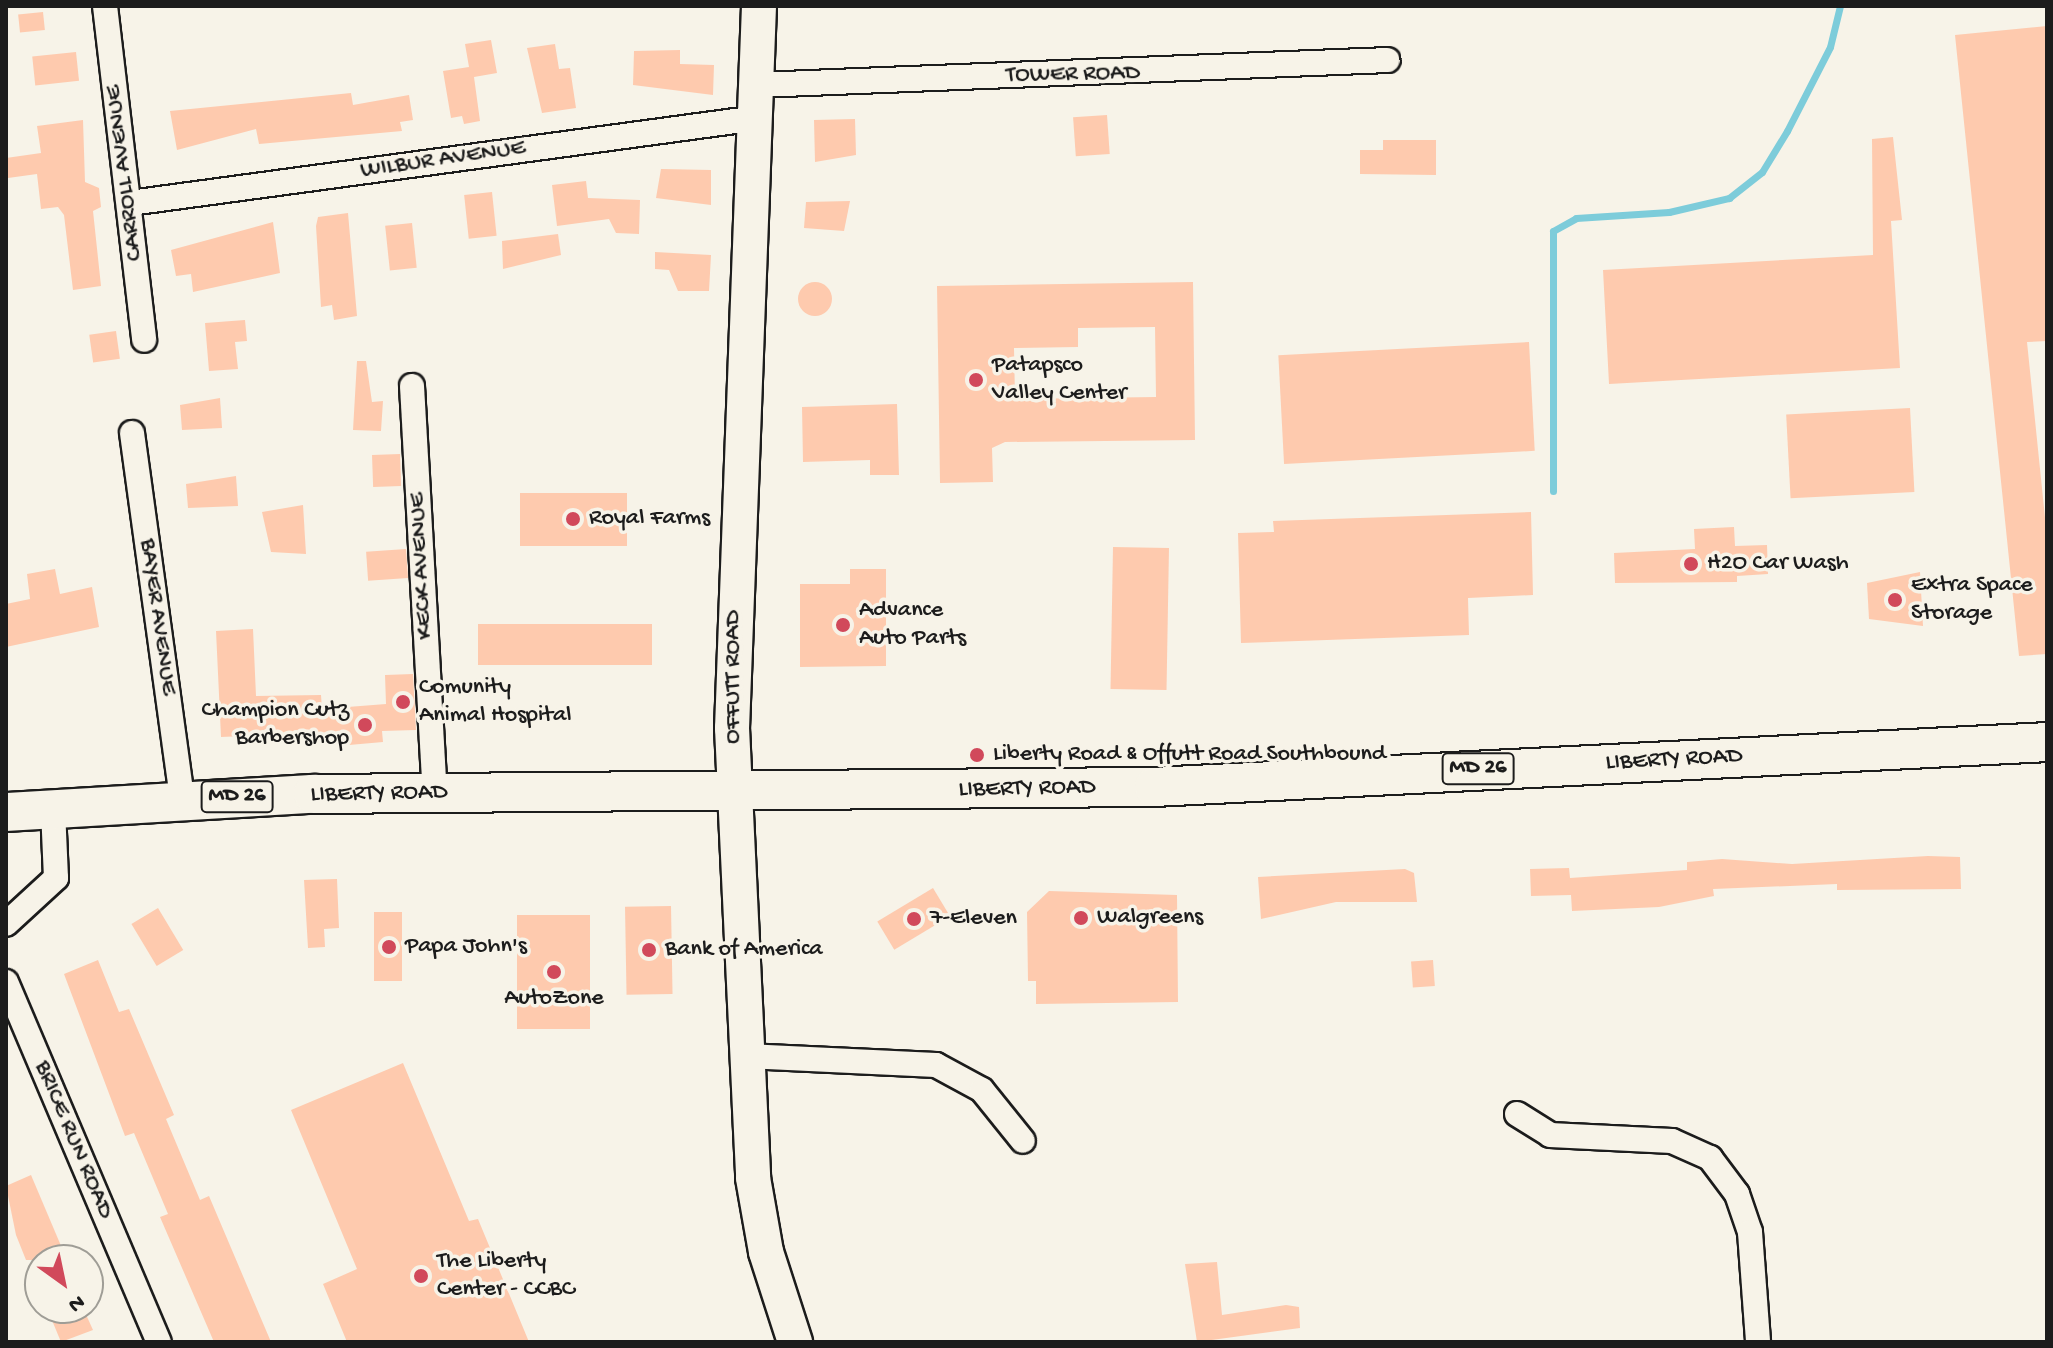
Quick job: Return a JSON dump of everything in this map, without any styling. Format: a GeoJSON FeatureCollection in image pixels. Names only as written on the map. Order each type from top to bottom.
{"type":"FeatureCollection","features":[{"type":"Feature","properties":{"kind":"main road","name":"LIBERTY ROAD"},"geometry":{"type":"LineString","coordinates":[[6,812],[182,800],[435,793],[1154,787],[2047,742]]}},
{"type":"Feature","properties":{"kind":"street","name":"CARROLL AVENUE"},"geometry":{"type":"LineString","coordinates":[[105,6],[144,340]]}},
{"type":"Feature","properties":{"kind":"street","name":"OFFUTT ROAD"},"geometry":{"type":"LineString","coordinates":[[759,6],[733,639],[736,792],[746,1056],[758,1216],[795,1342]]}},
{"type":"Feature","properties":{"kind":"street","name":"TOWER ROAD"},"geometry":{"type":"LineString","coordinates":[[757,102],[1388,60]]}},
{"type":"Feature","properties":{"kind":"street","name":"WILBUR AVENUE"},"geometry":{"type":"LineString","coordinates":[[130,203],[757,102]]}},
{"type":"Feature","properties":{"kind":"street","name":"KECK AVENUE"},"geometry":{"type":"LineString","coordinates":[[412,386],[435,793]]}},
{"type":"Feature","properties":{"kind":"street","name":"BAYER AVENUE"},"geometry":{"type":"LineString","coordinates":[[132,433],[182,800]]}},
{"type":"Feature","properties":{"kind":"street"},"geometry":{"type":"LineString","coordinates":[[6,924],[56,878],[53,808]]}},
{"type":"Feature","properties":{"kind":"street","name":"BRICE RUN ROAD"},"geometry":{"type":"LineString","coordinates":[[6,982],[159,1342]]}},
{"type":"Feature","properties":{"kind":"street"},"geometry":{"type":"LineString","coordinates":[[746,1056],[936,1065],[982,1090],[1023,1141]]}},
{"type":"Feature","properties":{"kind":"street"},"geometry":{"type":"LineString","coordinates":[[1517,1114],[1550,1135],[1672,1141],[1710,1158],[1737,1194],[1750,1232],[1758,1342]]}},
{"type":"Feature","properties":{"kind":"building"},"geometry":{"type":"Polygon","coordinates":[[[43,12],[45,30],[20,33],[18,15],[43,12]]]}},
{"type":"Feature","properties":{"kind":"building"},"geometry":{"type":"Polygon","coordinates":[[[2047,26],[2047,341],[2027,342],[2047,537],[2047,654],[2019,656],[1955,35],[2047,26]]]}},
{"type":"Feature","properties":{"kind":"building"},"geometry":{"type":"Polygon","coordinates":[[[491,40],[497,73],[474,77],[480,121],[464,124],[462,116],[451,118],[443,71],[469,67],[465,44],[491,40]]]}},
{"type":"Feature","properties":{"kind":"building"},"geometry":{"type":"Polygon","coordinates":[[[555,44],[559,69],[570,68],[576,108],[542,113],[527,48],[555,44]]]}},
{"type":"Feature","properties":{"kind":"building"},"geometry":{"type":"Polygon","coordinates":[[[680,50],[680,64],[714,65],[713,95],[633,85],[634,51],[680,50]]]}},
{"type":"Feature","properties":{"kind":"building"},"geometry":{"type":"Polygon","coordinates":[[[76,52],[79,81],[35,85],[32,57],[76,52]]]}},
{"type":"Feature","properties":{"kind":"building"},"geometry":{"type":"Polygon","coordinates":[[[351,93],[353,105],[409,95],[413,120],[400,122],[402,131],[259,144],[256,129],[177,150],[170,111],[351,93]]]}},
{"type":"Feature","properties":{"kind":"building"},"geometry":{"type":"Polygon","coordinates":[[[1107,115],[1110,154],[1076,156],[1073,117],[1107,115]]]}},
{"type":"Feature","properties":{"kind":"building"},"geometry":{"type":"Polygon","coordinates":[[[855,119],[856,155],[815,162],[814,120],[855,119]]]}},
{"type":"Feature","properties":{"kind":"building"},"geometry":{"type":"Polygon","coordinates":[[[83,120],[85,182],[99,188],[101,207],[93,211],[101,286],[73,290],[64,215],[58,207],[41,209],[37,174],[8,178],[6,158],[41,153],[37,126],[83,120]]]}},
{"type":"Feature","properties":{"kind":"building"},"geometry":{"type":"Polygon","coordinates":[[[1893,137],[1902,220],[1891,221],[1900,368],[1609,384],[1603,270],[1873,255],[1872,139],[1893,137]]]}},
{"type":"Feature","properties":{"kind":"building"},"geometry":{"type":"Polygon","coordinates":[[[1383,140],[1436,140],[1436,175],[1360,174],[1360,150],[1383,150],[1383,140]]]}},
{"type":"Feature","properties":{"kind":"building"},"geometry":{"type":"Polygon","coordinates":[[[661,169],[711,170],[711,205],[656,198],[661,169]]]}},
{"type":"Feature","properties":{"kind":"building"},"geometry":{"type":"Polygon","coordinates":[[[586,181],[588,198],[640,200],[639,234],[616,233],[609,219],[557,226],[552,185],[586,181]]]}},
{"type":"Feature","properties":{"kind":"building"},"geometry":{"type":"Polygon","coordinates":[[[492,192],[497,236],[469,239],[464,195],[492,192]]]}},
{"type":"Feature","properties":{"kind":"building"},"geometry":{"type":"Polygon","coordinates":[[[850,201],[844,231],[804,228],[806,202],[850,201]]]}},
{"type":"Feature","properties":{"kind":"building"},"geometry":{"type":"Polygon","coordinates":[[[348,213],[357,316],[334,320],[332,305],[321,307],[316,226],[318,217],[348,213]]]}},
{"type":"Feature","properties":{"kind":"building"},"geometry":{"type":"Polygon","coordinates":[[[273,222],[280,273],[193,292],[191,274],[176,276],[171,250],[273,222]]]}},
{"type":"Feature","properties":{"kind":"building"},"geometry":{"type":"Polygon","coordinates":[[[412,223],[417,268],[390,271],[385,226],[412,223]]]}},
{"type":"Feature","properties":{"kind":"building"},"geometry":{"type":"Polygon","coordinates":[[[558,234],[561,255],[503,269],[502,241],[558,234]]]}},
{"type":"Feature","properties":{"kind":"building"},"geometry":{"type":"Polygon","coordinates":[[[655,252],[711,255],[709,291],[678,291],[669,270],[655,269],[655,252]]]}},
{"type":"Feature","properties":{"kind":"building"},"geometry":{"type":"Polygon","coordinates":[[[815,282],[827,287],[832,299],[827,311],[815,316],[803,311],[798,299],[803,287],[815,282]]]}},
{"type":"Feature","properties":{"kind":"building","name":"Patapsco Valley Center"},"geometry":{"type":"Polygon","coordinates":[[[1193,282],[1195,440],[1005,442],[992,448],[993,482],[940,483],[937,286],[1193,282]],[[1155,327],[1078,328],[1078,347],[1014,348],[1015,399],[1156,397],[1155,327]]]}},
{"type":"Feature","properties":{"kind":"building"},"geometry":{"type":"Polygon","coordinates":[[[245,320],[247,341],[235,342],[238,369],[209,371],[205,323],[245,320]]]}},
{"type":"Feature","properties":{"kind":"building"},"geometry":{"type":"Polygon","coordinates":[[[116,331],[120,359],[93,362],[89,335],[116,331]]]}},
{"type":"Feature","properties":{"kind":"building"},"geometry":{"type":"Polygon","coordinates":[[[1529,342],[1535,451],[1284,464],[1278,355],[1529,342]]]}},
{"type":"Feature","properties":{"kind":"building"},"geometry":{"type":"Polygon","coordinates":[[[357,361],[366,361],[372,402],[383,401],[381,431],[353,430],[357,361]]]}},
{"type":"Feature","properties":{"kind":"building"},"geometry":{"type":"Polygon","coordinates":[[[220,398],[222,428],[182,430],[180,405],[220,398]]]}},
{"type":"Feature","properties":{"kind":"building"},"geometry":{"type":"Polygon","coordinates":[[[897,404],[899,475],[870,475],[870,460],[803,462],[802,407],[897,404]]]}},
{"type":"Feature","properties":{"kind":"building"},"geometry":{"type":"Polygon","coordinates":[[[1910,408],[1914,492],[1791,498],[1786,414],[1910,408]]]}},
{"type":"Feature","properties":{"kind":"building"},"geometry":{"type":"Polygon","coordinates":[[[400,454],[401,486],[373,487],[372,455],[400,454]]]}},
{"type":"Feature","properties":{"kind":"building"},"geometry":{"type":"Polygon","coordinates":[[[236,476],[238,506],[188,508],[186,484],[236,476]]]}},
{"type":"Feature","properties":{"kind":"building","name":"Royal Farms"},"geometry":{"type":"Polygon","coordinates":[[[520,493],[627,493],[627,546],[520,546],[520,493]]]}},
{"type":"Feature","properties":{"kind":"building"},"geometry":{"type":"Polygon","coordinates":[[[303,505],[306,554],[271,552],[262,512],[303,505]]]}},
{"type":"Feature","properties":{"kind":"building"},"geometry":{"type":"Polygon","coordinates":[[[1531,512],[1533,595],[1468,598],[1469,635],[1241,643],[1238,533],[1274,532],[1273,521],[1531,512]]]}},
{"type":"Feature","properties":{"kind":"building","name":"H2O Car Wash"},"geometry":{"type":"Polygon","coordinates":[[[1734,527],[1735,546],[1767,545],[1768,574],[1737,576],[1737,582],[1615,583],[1614,553],[1695,549],[1694,529],[1734,527]]]}},
{"type":"Feature","properties":{"kind":"building"},"geometry":{"type":"Polygon","coordinates":[[[1113,547],[1169,548],[1167,690],[1111,689],[1113,547]]]}},
{"type":"Feature","properties":{"kind":"building"},"geometry":{"type":"Polygon","coordinates":[[[406,549],[408,578],[368,581],[366,552],[406,549]]]}},
{"type":"Feature","properties":{"kind":"building"},"geometry":{"type":"Polygon","coordinates":[[[55,569],[60,594],[92,587],[99,627],[6,647],[6,604],[30,599],[27,574],[55,569]]]}},
{"type":"Feature","properties":{"kind":"building","name":"Advance Auto Parts"},"geometry":{"type":"Polygon","coordinates":[[[850,569],[886,569],[886,666],[800,667],[800,584],[850,584],[850,569]]]}},
{"type":"Feature","properties":{"kind":"building","name":"Extra Space Storage"},"geometry":{"type":"Polygon","coordinates":[[[1920,572],[1923,626],[1869,619],[1867,583],[1920,572]]]}},
{"type":"Feature","properties":{"kind":"building"},"geometry":{"type":"Polygon","coordinates":[[[478,624],[652,624],[652,665],[478,665],[478,624]]]}},
{"type":"Feature","properties":{"kind":"building"},"geometry":{"type":"Polygon","coordinates":[[[253,629],[256,696],[321,695],[322,709],[386,704],[385,675],[413,674],[416,730],[382,731],[383,742],[349,745],[348,732],[221,737],[216,631],[253,629]]]}},
{"type":"Feature","properties":{"kind":"building"},"geometry":{"type":"Polygon","coordinates":[[[1960,857],[1961,889],[1837,890],[1837,884],[1713,889],[1714,896],[1659,907],[1572,911],[1571,895],[1531,896],[1530,869],[1569,868],[1570,878],[1687,870],[1687,862],[1722,859],[1792,864],[1960,857]]]}},
{"type":"Feature","properties":{"kind":"building"},"geometry":{"type":"Polygon","coordinates":[[[1405,869],[1414,873],[1417,902],[1336,902],[1261,919],[1258,877],[1405,869]]]}},
{"type":"Feature","properties":{"kind":"building"},"geometry":{"type":"Polygon","coordinates":[[[337,879],[339,928],[324,929],[325,947],[308,948],[304,880],[337,879]]]}},
{"type":"Feature","properties":{"kind":"building","name":"7-Eleven"},"geometry":{"type":"Polygon","coordinates":[[[933,888],[950,916],[894,950],[877,921],[933,888]]]}},
{"type":"Feature","properties":{"kind":"building","name":"Walgreens"},"geometry":{"type":"Polygon","coordinates":[[[1049,891],[1177,895],[1178,1002],[1036,1004],[1036,981],[1028,981],[1027,912],[1049,891]]]}},
{"type":"Feature","properties":{"kind":"building","name":"Bank of America"},"geometry":{"type":"Polygon","coordinates":[[[671,906],[673,994],[627,995],[625,907],[671,906]]]}},
{"type":"Feature","properties":{"kind":"building"},"geometry":{"type":"Polygon","coordinates":[[[158,908],[183,950],[157,966],[131,924],[158,908]]]}},
{"type":"Feature","properties":{"kind":"building","name":"Papa John's"},"geometry":{"type":"Polygon","coordinates":[[[374,912],[402,912],[402,981],[374,981],[374,912]]]}},
{"type":"Feature","properties":{"kind":"building","name":"AutoZone"},"geometry":{"type":"Polygon","coordinates":[[[517,915],[590,915],[590,1029],[517,1029],[517,915]]]}},
{"type":"Feature","properties":{"kind":"building"},"geometry":{"type":"Polygon","coordinates":[[[98,960],[119,1012],[129,1009],[174,1115],[166,1119],[200,1200],[209,1196],[271,1342],[214,1342],[160,1217],[168,1214],[134,1133],[125,1136],[64,974],[98,960]]]}},
{"type":"Feature","properties":{"kind":"building"},"geometry":{"type":"Polygon","coordinates":[[[1433,960],[1435,986],[1413,987],[1411,962],[1433,960]]]}},
{"type":"Feature","properties":{"kind":"building"},"geometry":{"type":"Polygon","coordinates":[[[403,1063],[469,1221],[478,1219],[529,1342],[347,1342],[323,1284],[357,1269],[291,1110],[403,1063]]]}},
{"type":"Feature","properties":{"kind":"building"},"geometry":{"type":"Polygon","coordinates":[[[31,1175],[60,1244],[24,1244],[24,1255],[16,1235],[6,1186],[31,1175]]]}},
{"type":"Feature","properties":{"kind":"building"},"geometry":{"type":"Polygon","coordinates":[[[1217,1262],[1222,1315],[1286,1305],[1299,1307],[1300,1328],[1197,1342],[1185,1264],[1217,1262]]]}},
{"type":"Feature","properties":{"kind":"building"},"geometry":{"type":"Polygon","coordinates":[[[54,1324],[90,1324],[93,1330],[61,1342],[54,1324]]]}},
{"type":"Feature","properties":{"kind":"waterway"},"geometry":{"type":"LineString","coordinates":[[1553,491],[1553,231],[1576,218],[1669,212],[1729,198],[1762,172],[1787,131],[1830,47],[1840,6]]}},
{"type":"Feature","properties":{"kind":"place","name":"Patapsco Valley Center"},"geometry":{"type":"Point","coordinates":[976,380]}},
{"type":"Feature","properties":{"kind":"place","name":"Royal Farms"},"geometry":{"type":"Point","coordinates":[573,519]}},
{"type":"Feature","properties":{"kind":"place","name":"H2O Car Wash"},"geometry":{"type":"Point","coordinates":[1691,564]}},
{"type":"Feature","properties":{"kind":"place","name":"Extra Space Storage"},"geometry":{"type":"Point","coordinates":[1895,600]}},
{"type":"Feature","properties":{"kind":"place","name":"Advance Auto Parts"},"geometry":{"type":"Point","coordinates":[843,625]}},
{"type":"Feature","properties":{"kind":"place","name":"Comunity Animal Hospital"},"geometry":{"type":"Point","coordinates":[403,702]}},
{"type":"Feature","properties":{"kind":"place","name":"Champion Cutz Barbershop"},"geometry":{"type":"Point","coordinates":[365,725]}},
{"type":"Feature","properties":{"kind":"place","name":"Liberty Road & Offutt Road Southbound"},"geometry":{"type":"Point","coordinates":[977,755]}},
{"type":"Feature","properties":{"kind":"place","name":"Walgreens"},"geometry":{"type":"Point","coordinates":[1081,918]}},
{"type":"Feature","properties":{"kind":"place","name":"7-Eleven"},"geometry":{"type":"Point","coordinates":[914,919]}},
{"type":"Feature","properties":{"kind":"place","name":"Papa John's"},"geometry":{"type":"Point","coordinates":[389,947]}},
{"type":"Feature","properties":{"kind":"place","name":"Bank of America"},"geometry":{"type":"Point","coordinates":[649,950]}},
{"type":"Feature","properties":{"kind":"place","name":"AutoZone"},"geometry":{"type":"Point","coordinates":[554,972]}},
{"type":"Feature","properties":{"kind":"place","name":"The Liberty Center - CCBC"},"geometry":{"type":"Point","coordinates":[421,1276]}}]}
